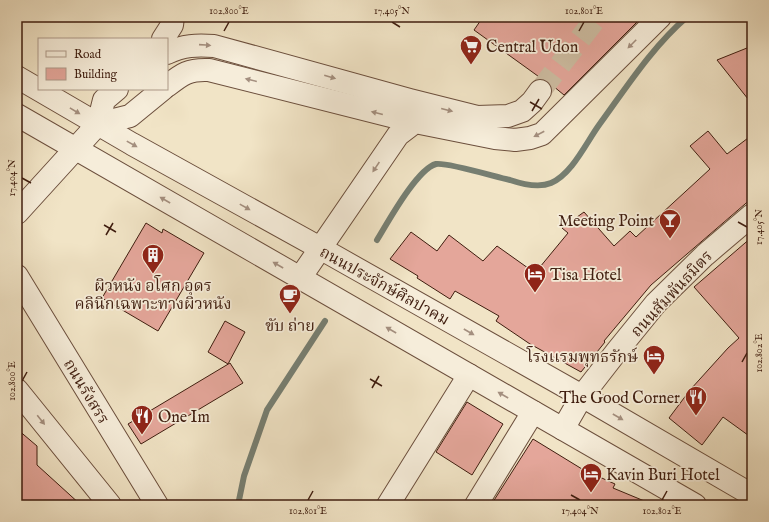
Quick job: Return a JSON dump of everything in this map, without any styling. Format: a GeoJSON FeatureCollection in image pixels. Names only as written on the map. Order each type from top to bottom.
{"type":"FeatureCollection","features":[{"type":"Feature","properties":{"kind":"street"},"geometry":{"type":"LineString","coordinates":[[164,38],[172,25],[173,17]]}},
{"type":"Feature","properties":{"kind":"street"},"geometry":{"type":"LineString","coordinates":[[168,85],[185,73],[197,70],[209,70],[415,122],[494,138],[530,138],[542,134],[660,17]]}},
{"type":"Feature","properties":{"kind":"street"},"geometry":{"type":"LineString","coordinates":[[168,52],[195,44],[214,46],[477,117],[508,116],[522,111],[532,102],[540,91]]}},
{"type":"Feature","properties":{"kind":"street","name":"ถนนประจักษ์ศิลปาคม"},"geometry":{"type":"LineString","coordinates":[[17,77],[38,89]]}},
{"type":"Feature","properties":{"kind":"street","name":"ถนนประจักษ์ศิลปาคม"},"geometry":{"type":"LineString","coordinates":[[39,90],[582,396],[752,495]]}},
{"type":"Feature","properties":{"kind":"street"},"geometry":{"type":"LineString","coordinates":[[17,213],[98,124],[104,100],[116,90]]}},
{"type":"Feature","properties":{"kind":"street"},"geometry":{"type":"LineString","coordinates":[[98,124],[130,116],[162,90]]}},
{"type":"Feature","properties":{"kind":"street"},"geometry":{"type":"LineString","coordinates":[[17,115],[695,505]]}},
{"type":"Feature","properties":{"kind":"street"},"geometry":{"type":"LineString","coordinates":[[300,278],[398,135],[415,122]]}},
{"type":"Feature","properties":{"kind":"street","name":"ถนนสัมพันธมิตร"},"geometry":{"type":"LineString","coordinates":[[563,429],[582,396],[656,303],[705,255],[752,215]]}},
{"type":"Feature","properties":{"kind":"street","name":"ถนนรังสรร"},"geometry":{"type":"LineString","coordinates":[[17,276],[157,505]]}},
{"type":"Feature","properties":{"kind":"street"},"geometry":{"type":"LineString","coordinates":[[388,505],[469,375]]}},
{"type":"Feature","properties":{"kind":"street"},"geometry":{"type":"LineString","coordinates":[[17,390],[110,505]]}},
{"type":"Feature","properties":{"kind":"street"},"geometry":{"type":"LineString","coordinates":[[476,505],[533,412]]}},
{"type":"Feature","properties":{"kind":"building"},"geometry":{"type":"Polygon","coordinates":[[[483,17],[642,17],[564,95],[547,81],[542,79],[474,30],[483,17]]]}},
{"type":"Feature","properties":{"kind":"building"},"geometry":{"type":"Polygon","coordinates":[[[752,46],[752,104],[717,60],[752,46]]]}},
{"type":"Feature","properties":{"kind":"building"},"geometry":{"type":"Polygon","coordinates":[[[708,131],[727,154],[752,135],[752,198],[651,285],[604,341],[605,342],[581,372],[530,344],[496,321],[499,316],[455,291],[450,299],[417,278],[418,276],[390,259],[411,232],[437,251],[449,235],[483,261],[497,246],[535,273],[568,233],[562,228],[584,212],[614,246],[630,231],[636,237],[710,169],[690,146],[708,131]]]}},
{"type":"Feature","properties":{"kind":"building","name":"ผิวหนัง อโศก อุดร คลินิกเฉพาะทางผิวหนัง"},"geometry":{"type":"Polygon","coordinates":[[[146,223],[162,233],[163,229],[204,253],[158,331],[102,298],[146,223]]]}},
{"type":"Feature","properties":{"kind":"building"},"geometry":{"type":"Polygon","coordinates":[[[752,237],[752,438],[723,417],[702,445],[669,418],[690,390],[739,338],[694,287],[752,237]]]}},
{"type":"Feature","properties":{"kind":"building"},"geometry":{"type":"Polygon","coordinates":[[[225,321],[245,332],[228,364],[208,352],[225,321]]]}},
{"type":"Feature","properties":{"kind":"building"},"geometry":{"type":"Polygon","coordinates":[[[230,363],[243,383],[141,444],[128,424],[230,363]]]}},
{"type":"Feature","properties":{"kind":"building"},"geometry":{"type":"Polygon","coordinates":[[[467,402],[503,424],[472,475],[436,452],[467,402]]]}},
{"type":"Feature","properties":{"kind":"building"},"geometry":{"type":"Polygon","coordinates":[[[17,429],[37,446],[37,465],[81,505],[17,505],[17,429]]]}},
{"type":"Feature","properties":{"kind":"building"},"geometry":{"type":"Polygon","coordinates":[[[533,439],[582,469],[615,484],[613,488],[654,505],[491,505],[533,439]]]}},
{"type":"Feature","properties":{"kind":"waterway"},"geometry":{"type":"LineString","coordinates":[[377,240],[395,209],[412,185],[420,175],[428,168],[436,164],[461,167],[530,185],[551,183],[559,179],[566,173],[578,157],[629,82],[662,41],[687,17]]}},
{"type":"Feature","properties":{"kind":"waterway"},"geometry":{"type":"LineString","coordinates":[[238,505],[244,476],[267,410],[325,321]]}},
{"type":"Feature","properties":{"kind":"tunnel"},"geometry":{"type":"LineString","coordinates":[[540,91],[597,17]]}},
{"type":"Feature","properties":{"kind":"place","name":"Central Udon"},"geometry":{"type":"Point","coordinates":[471,66]}},
{"type":"Feature","properties":{"kind":"place","name":"Meeting Point"},"geometry":{"type":"Point","coordinates":[670,240]}},
{"type":"Feature","properties":{"kind":"place","name":"ผิวหนัง อโศก อุดร คลินิกเฉพาะทางผิวหนัง"},"geometry":{"type":"Point","coordinates":[153,274]}},
{"type":"Feature","properties":{"kind":"place","name":"Tisa Hotel"},"geometry":{"type":"Point","coordinates":[535,294]}},
{"type":"Feature","properties":{"kind":"place","name":"ขับ ถ่าย"},"geometry":{"type":"Point","coordinates":[290,314]}},
{"type":"Feature","properties":{"kind":"place","name":"โรงเเรมพุทธรักษ์"},"geometry":{"type":"Point","coordinates":[654,376]}},
{"type":"Feature","properties":{"kind":"place","name":"The Good Corner"},"geometry":{"type":"Point","coordinates":[696,416]}},
{"type":"Feature","properties":{"kind":"place","name":"One Im"},"geometry":{"type":"Point","coordinates":[142,436]}},
{"type":"Feature","properties":{"kind":"place","name":"Kavin Buri Hotel"},"geometry":{"type":"Point","coordinates":[591,494]}}]}
